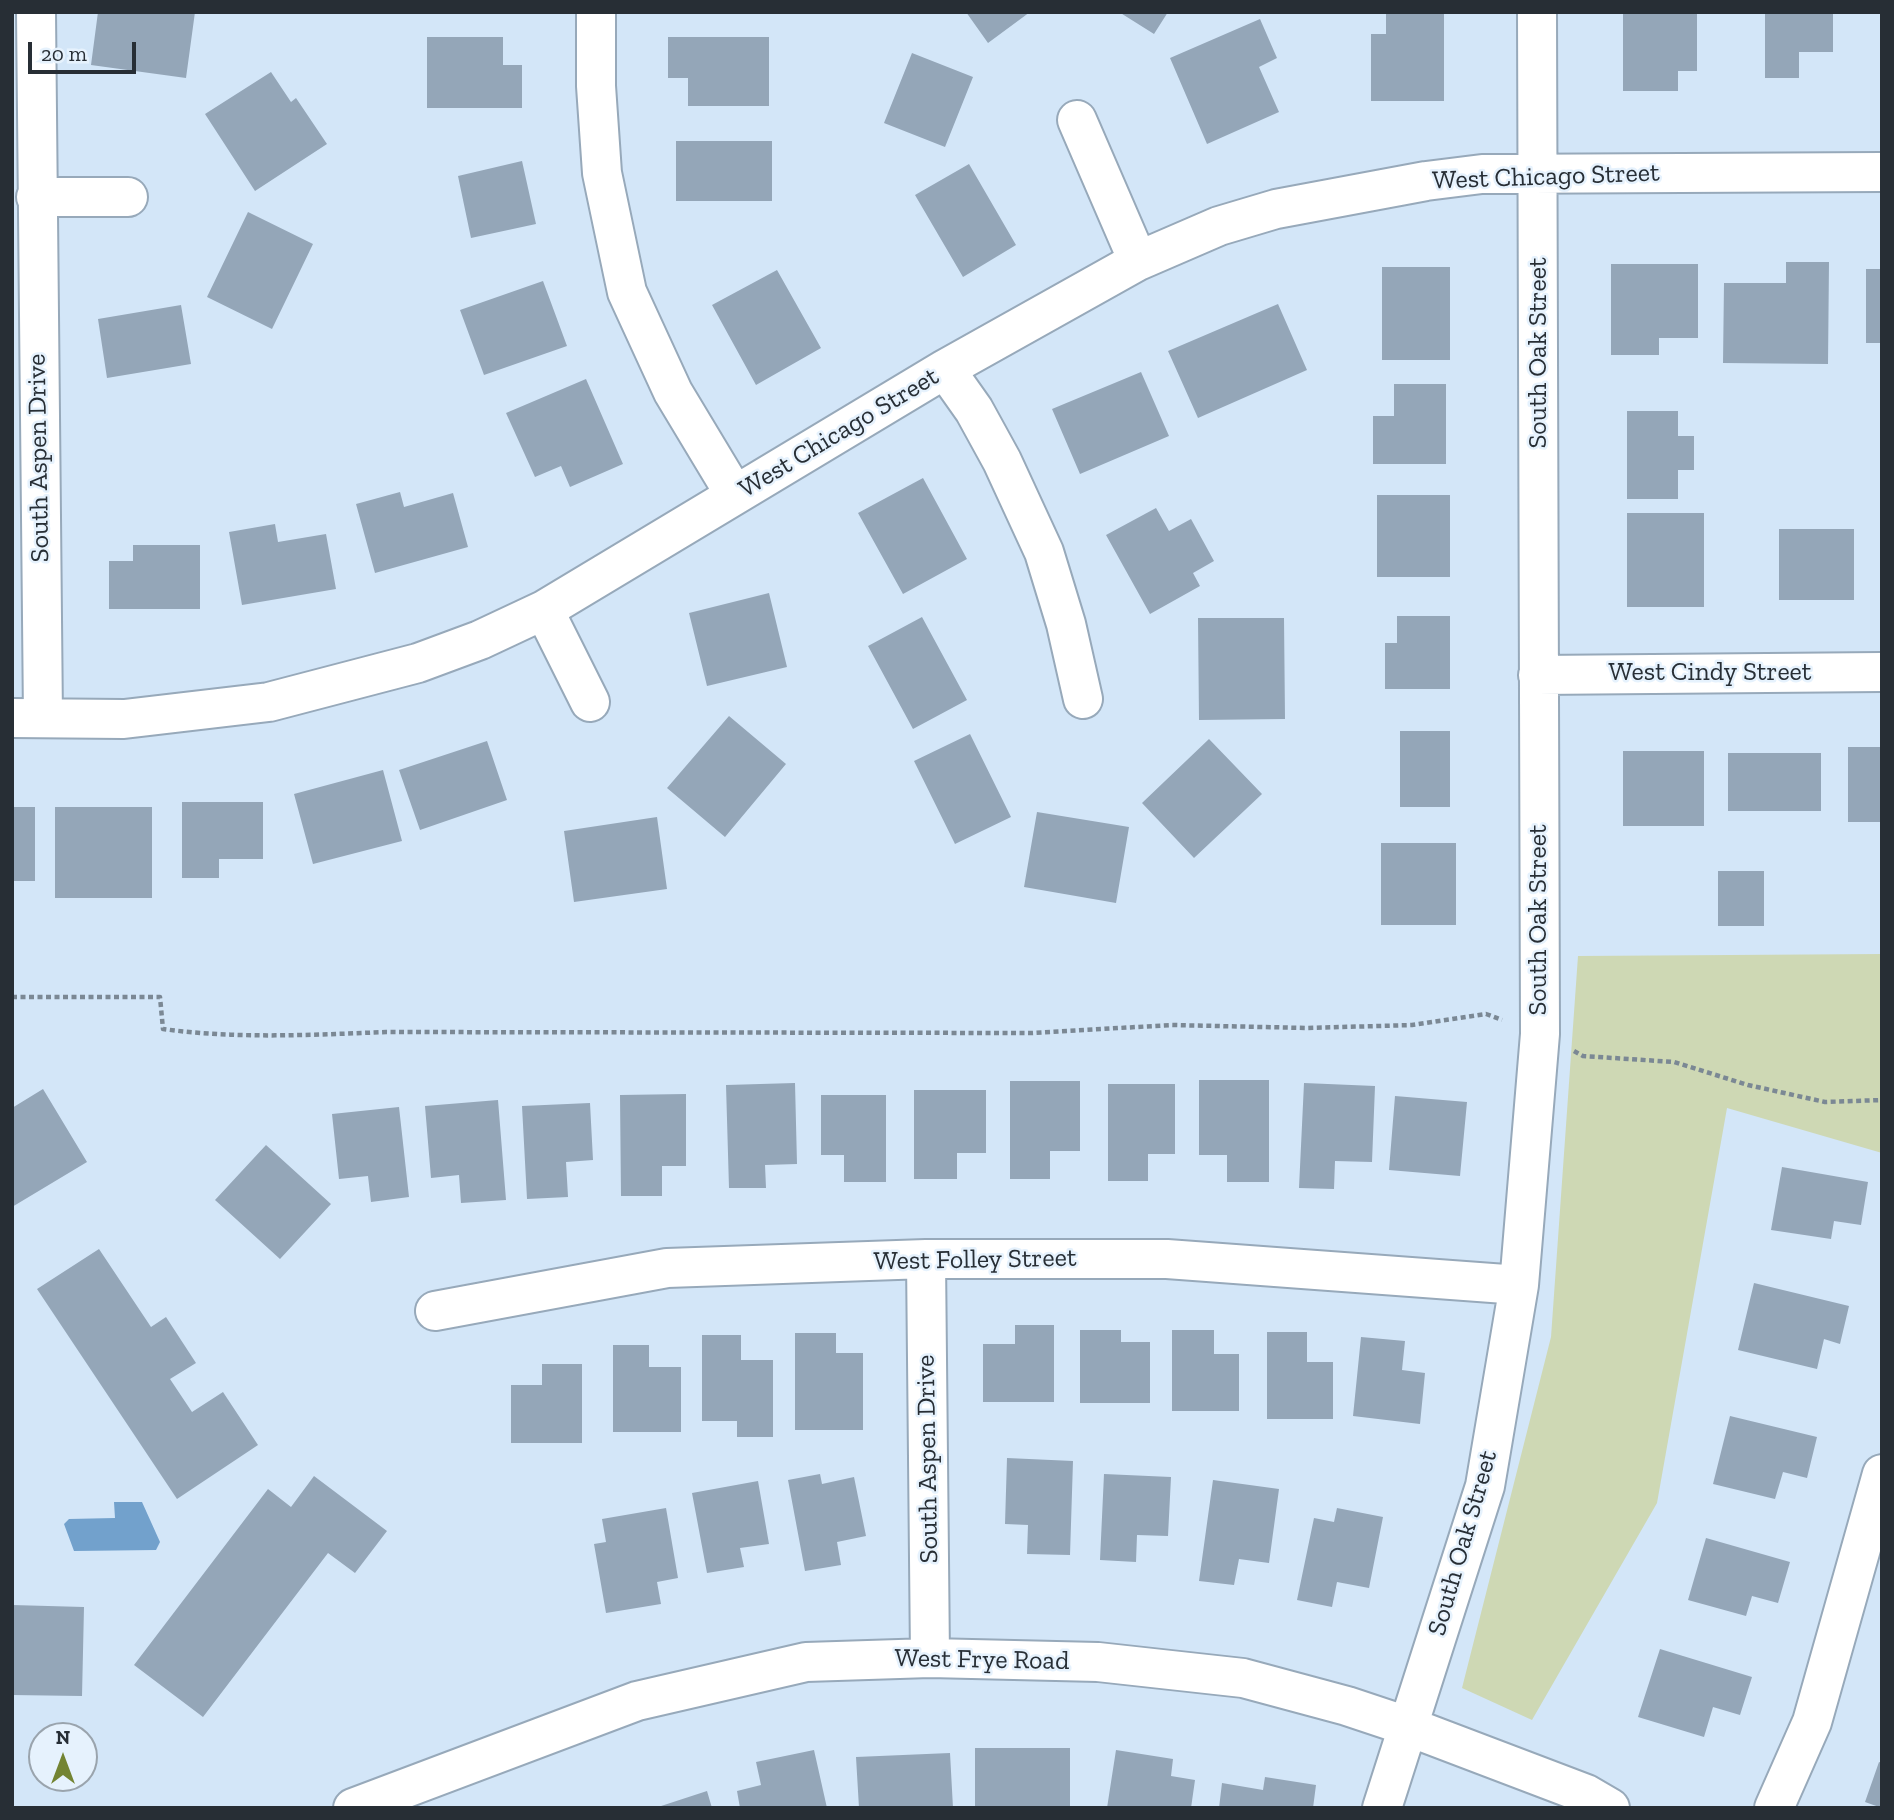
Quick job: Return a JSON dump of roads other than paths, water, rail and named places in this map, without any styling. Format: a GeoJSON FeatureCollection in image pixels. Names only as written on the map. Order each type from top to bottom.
{"type":"FeatureCollection","features":[{"type":"Feature","properties":{"kind":"street","name":"South Aspen Drive"},"geometry":{"type":"LineString","coordinates":[[28,718],[36,12]]}},
{"type":"Feature","properties":{"kind":"street"},"geometry":{"type":"LineString","coordinates":[[596,12],[596,86],[602,173],[627,292],[673,392],[735,495]]}},
{"type":"Feature","properties":{"kind":"street","name":"South Oak Street"},"geometry":{"type":"LineString","coordinates":[[1382,1808],[1485,1486],[1519,1285],[1540,1034],[1537,12]]}},
{"type":"Feature","properties":{"kind":"street"},"geometry":{"type":"LineString","coordinates":[[1077,120],[1138,261]]}},
{"type":"Feature","properties":{"kind":"street","name":"West Chicago Street"},"geometry":{"type":"LineString","coordinates":[[28,718],[124,719],[269,702],[418,663],[480,640],[544,610],[945,369],[1138,261],[1219,226],[1276,209],[1426,181],[1482,174],[1882,172]]}},
{"type":"Feature","properties":{"kind":"street"},"geometry":{"type":"LineString","coordinates":[[36,197],[128,197]]}},
{"type":"Feature","properties":{"kind":"street"},"geometry":{"type":"LineString","coordinates":[[945,369],[974,410],[1002,461],[1044,552],[1066,624],[1083,699]]}},
{"type":"Feature","properties":{"kind":"street"},"geometry":{"type":"LineString","coordinates":[[544,610],[590,702]]}},
{"type":"Feature","properties":{"kind":"street","name":"West Cindy Street"},"geometry":{"type":"LineString","coordinates":[[1538,675],[1882,672]]}},
{"type":"Feature","properties":{"kind":"street","name":"South Aspen Drive"},"geometry":{"type":"LineString","coordinates":[[926,1259],[930,1658]]}},
{"type":"Feature","properties":{"kind":"street","name":"West Folley Street"},"geometry":{"type":"LineString","coordinates":[[435,1311],[667,1268],[926,1259],[1167,1259],[1519,1285]]}},
{"type":"Feature","properties":{"kind":"street"},"geometry":{"type":"LineString","coordinates":[[1774,1808],[1812,1722],[1882,1474]]}},
{"type":"Feature","properties":{"kind":"street","name":"West Frye Road"},"geometry":{"type":"LineString","coordinates":[[353,1808],[637,1701],[806,1662],[930,1658],[1098,1662],[1242,1678],[1347,1706],[1408,1726],[1586,1794],[1610,1808]]}},
{"type":"Feature","properties":{"kind":"water"},"geometry":{"type":"Polygon","coordinates":[[[114,1502],[142,1502],[160,1542],[156,1550],[74,1551],[64,1524],[69,1519],[115,1518],[114,1502]]]}}]}
